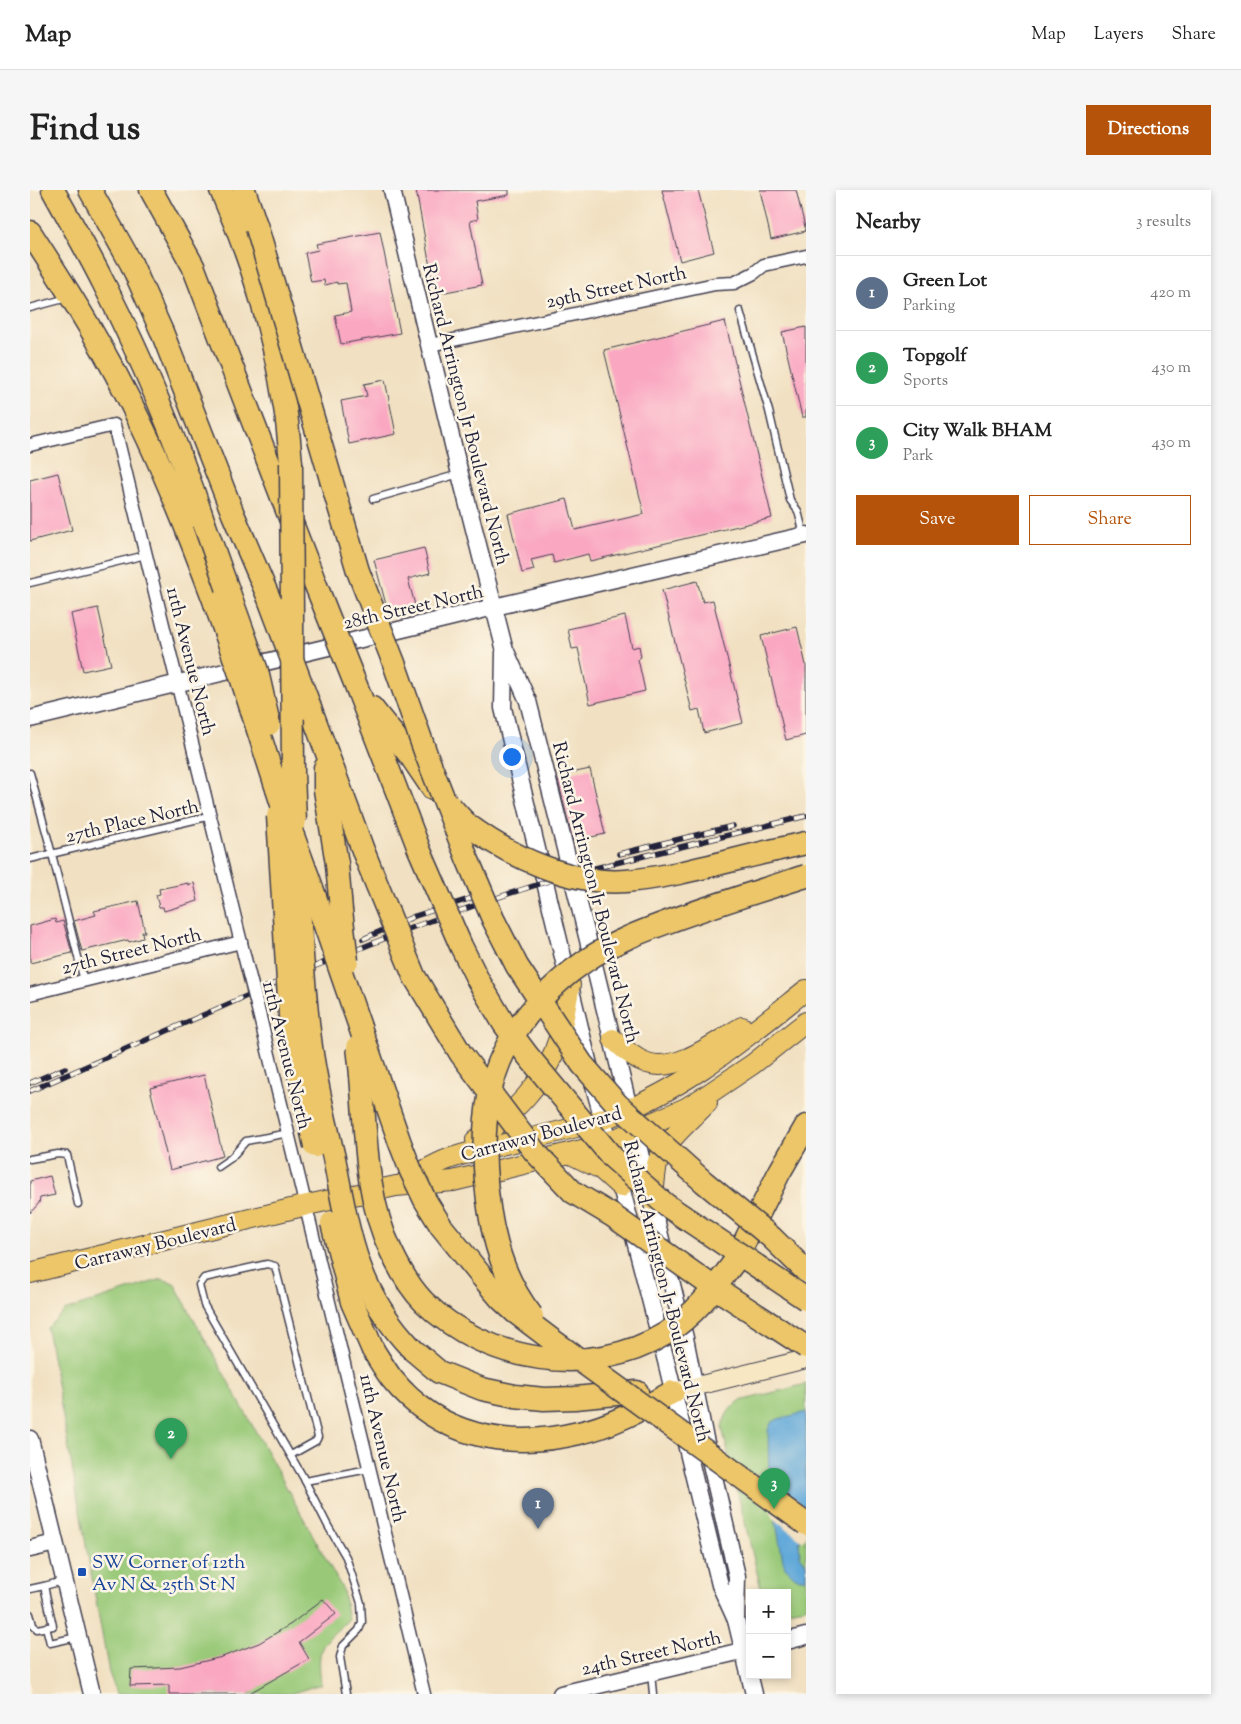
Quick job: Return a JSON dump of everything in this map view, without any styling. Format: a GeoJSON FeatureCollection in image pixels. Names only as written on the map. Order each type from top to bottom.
{"type":"FeatureCollection","features":[{"type":"Feature","properties":{"kind":"highway"},"geometry":{"type":"LineString","coordinates":[[53,190],[104,284],[136,351],[185,467],[263,692],[270,733],[278,821],[290,1015],[300,1075],[347,1288],[373,1350],[392,1378],[413,1400],[436,1418],[459,1429],[481,1436],[511,1440],[534,1440],[580,1433],[625,1417],[684,1390]]}},
{"type":"Feature","properties":{"kind":"highway"},"geometry":{"type":"LineString","coordinates":[[90,190],[131,263],[162,332],[229,505],[268,596],[364,854],[414,976],[461,1054],[535,1152],[573,1192],[613,1216],[706,1282],[806,1347]]}},
{"type":"Feature","properties":{"kind":"highway"},"geometry":{"type":"LineString","coordinates":[[151,190],[193,266],[418,848],[478,980],[504,1024],[528,1056],[612,1157],[666,1205],[806,1299]]}},
{"type":"Feature","properties":{"kind":"highway"},"geometry":{"type":"LineString","coordinates":[[221,190],[251,263],[271,334],[285,404],[291,472],[293,773],[299,908],[311,1048],[351,1238],[359,1265],[379,1304],[398,1334],[413,1350],[439,1372],[482,1389],[514,1396],[552,1398],[684,1390]]}},
{"type":"Feature","properties":{"kind":"highway"},"geometry":{"type":"LineString","coordinates":[[244,190],[257,228],[358,571],[394,663],[426,754],[467,858],[502,938],[517,966],[568,1045],[617,1104],[704,1182],[771,1237],[806,1271]]}},
{"type":"Feature","properties":{"kind":"highway"},"geometry":{"type":"LineString","coordinates":[[30,232],[67,289],[113,369],[159,463],[188,530],[240,674],[285,814],[400,1143],[424,1200],[441,1226],[500,1298],[552,1340],[806,1524]]}},
{"type":"Feature","properties":{"kind":"highway"},"geometry":{"type":"LineString","coordinates":[[359,693],[412,758],[433,789],[467,824],[504,849],[545,867],[587,879],[625,881],[671,874],[806,843]]}},
{"type":"Feature","properties":{"kind":"highway"},"geometry":{"type":"LineString","coordinates":[[325,747],[325,790],[337,864],[374,1201],[381,1227],[391,1252],[405,1277],[423,1301],[465,1334],[488,1345],[537,1358],[592,1358],[614,1354],[638,1346],[670,1331],[704,1302],[735,1261],[806,1158]]}},
{"type":"Feature","properties":{"kind":"highway"},"geometry":{"type":"LineString","coordinates":[[552,1340],[525,1306],[510,1280],[502,1262],[492,1227],[486,1185],[486,1123],[488,1102],[494,1077],[504,1052],[518,1028],[537,1004],[561,980],[585,961],[608,947],[697,911],[806,876]]}},
{"type":"Feature","properties":{"kind":"highway"},"geometry":{"type":"LineString","coordinates":[[735,1261],[779,1174],[806,1126]]}},
{"type":"Feature","properties":{"kind":"main road"},"geometry":{"type":"LineString","coordinates":[[449,1159],[505,1118],[525,1098],[540,1079],[559,1038],[570,985]]}},
{"type":"Feature","properties":{"kind":"main road"},"geometry":{"type":"LineString","coordinates":[[613,1039],[630,1054],[646,1063],[664,1066],[693,1056],[806,990]]}},
{"type":"Feature","properties":{"kind":"main road","name":"Carraway Boulevard"},"geometry":{"type":"LineString","coordinates":[[396,1186],[449,1159],[603,1119],[630,1109],[680,1083],[705,1067],[758,1029],[806,990]]}},
{"type":"Feature","properties":{"kind":"main road","name":"Carraway Boulevard"},"geometry":{"type":"LineString","coordinates":[[30,1273],[307,1205],[396,1186],[453,1181],[569,1153],[609,1141],[635,1132],[686,1108],[725,1084],[806,1022]]}},
{"type":"Feature","properties":{"kind":"main road"},"geometry":{"type":"LineString","coordinates":[[652,1200],[655,1174],[661,1154],[725,1084]]}},
{"type":"Feature","properties":{"kind":"main road"},"geometry":{"type":"LineString","coordinates":[[569,1153],[601,1169],[621,1187]]}},
{"type":"Feature","properties":{"kind":"main road"},"geometry":{"type":"LineString","coordinates":[[684,1390],[806,1359]]}},
{"type":"Feature","properties":{"kind":"street","name":"Richard Arrington Jr Boulevard North"},"geometry":{"type":"LineString","coordinates":[[392,190],[460,474],[504,647],[528,701],[613,1039],[685,1338],[684,1390]]}},
{"type":"Feature","properties":{"kind":"street","name":"29th Street North"},"geometry":{"type":"LineString","coordinates":[[430,345],[705,286],[734,283],[764,266],[806,256]]}},
{"type":"Feature","properties":{"kind":"street","name":"11th Avenue North"},"geometry":{"type":"LineString","coordinates":[[30,445],[114,425],[307,1205],[424,1694]]}},
{"type":"Feature","properties":{"kind":"street","name":"28th Street North"},"geometry":{"type":"LineString","coordinates":[[30,719],[178,682],[805,535]]}},
{"type":"Feature","properties":{"kind":"street","name":"Richard Arrington Jr Boulevard North"},"geometry":{"type":"LineString","coordinates":[[504,647],[503,708],[621,1187],[684,1390],[720,1585],[736,1620],[746,1650]]}},
{"type":"Feature","properties":{"kind":"street","name":"27th Street North"},"geometry":{"type":"LineString","coordinates":[[30,994],[241,942]]}},
{"type":"Feature","properties":{"kind":"street"},"geometry":{"type":"LineString","coordinates":[[30,1439],[92,1694]]}},
{"type":"Feature","properties":{"kind":"street"},"geometry":{"type":"LineString","coordinates":[[30,1549],[55,1542]]}},
{"type":"Feature","properties":{"kind":"street"},"geometry":{"type":"LineString","coordinates":[[791,1639],[806,1636]]}},
{"type":"Feature","properties":{"kind":"street","name":"24th Street North"},"geometry":{"type":"LineString","coordinates":[[561,1694],[746,1650]]}},
{"type":"Feature","properties":{"kind":"street","name":"Richard Arrington Jr Boulevard North"},"geometry":{"type":"LineString","coordinates":[[751,1679],[754,1694]]}},
{"type":"Feature","properties":{"kind":"lane"},"geometry":{"type":"LineString","coordinates":[[30,308],[60,300]]}},
{"type":"Feature","properties":{"kind":"lane"},"geometry":{"type":"LineString","coordinates":[[740,310],[769,411],[790,500],[798,511],[805,535]]}},
{"type":"Feature","properties":{"kind":"lane"},"geometry":{"type":"LineString","coordinates":[[374,499],[460,474]]}},
{"type":"Feature","properties":{"kind":"lane"},"geometry":{"type":"LineString","coordinates":[[30,583],[146,555]]}},
{"type":"Feature","properties":{"kind":"lane"},"geometry":{"type":"LineString","coordinates":[[30,773],[84,981]]}},
{"type":"Feature","properties":{"kind":"lane","name":"27th Place North"},"geometry":{"type":"LineString","coordinates":[[30,859],[211,816]]}},
{"type":"Feature","properties":{"kind":"lane"},"geometry":{"type":"LineString","coordinates":[[218,1167],[232,1158],[246,1142],[289,1133]]}},
{"type":"Feature","properties":{"kind":"lane"},"geometry":{"type":"LineString","coordinates":[[30,1159],[58,1154],[67,1155],[78,1204]]}},
{"type":"Feature","properties":{"kind":"lane"},"geometry":{"type":"LineString","coordinates":[[290,1455],[316,1441],[318,1437],[275,1266],[267,1264],[204,1278],[199,1285],[204,1305],[290,1455],[305,1481],[346,1557],[361,1603],[362,1622],[359,1630],[344,1646],[340,1658],[346,1694]]}},
{"type":"Feature","properties":{"kind":"lane"},"geometry":{"type":"LineString","coordinates":[[305,1481],[369,1469]]}},
{"type":"Feature","properties":{"kind":"lane"},"geometry":{"type":"LineString","coordinates":[[30,1589],[64,1581]]}},
{"type":"Feature","properties":{"kind":"lane"},"geometry":{"type":"LineString","coordinates":[[31,1615],[33,1625],[37,1629],[52,1626],[46,1606],[44,1586]]}},
{"type":"Feature","properties":{"kind":"lane"},"geometry":{"type":"LineString","coordinates":[[46,1627],[50,1643],[78,1637]]}},
{"type":"Feature","properties":{"kind":"lane"},"geometry":{"type":"LineString","coordinates":[[651,1672],[653,1694]]}},
{"type":"Feature","properties":{"kind":"green space"},"geometry":{"type":"Polygon","coordinates":[[[161,1279],[174,1283],[343,1590],[348,1620],[331,1635],[322,1647],[320,1653],[321,1684],[290,1694],[117,1694],[109,1673],[47,1328],[64,1311],[161,1279]]]}},
{"type":"Feature","properties":{"kind":"green space"},"geometry":{"type":"Polygon","coordinates":[[[806,1384],[806,1607],[791,1609],[791,1589],[761,1589],[722,1428],[728,1412],[740,1401],[806,1384]]]}},
{"type":"Feature","properties":{"kind":"water"},"geometry":{"type":"Polygon","coordinates":[[[806,1412],[806,1531],[799,1543],[800,1555],[806,1564],[806,1579],[800,1579],[785,1567],[783,1561],[769,1485],[768,1430],[771,1423],[778,1419],[806,1412]]]}},
{"type":"Feature","properties":{"kind":"pier"},"geometry":{"type":"Polygon","coordinates":[[[766,1477],[806,1507],[806,1536],[803,1541],[772,1517],[766,1477]]]}},
{"type":"Feature","properties":{"kind":"building"},"geometry":{"type":"Polygon","coordinates":[[[416,190],[509,190],[509,195],[475,201],[478,219],[470,221],[482,285],[435,294],[416,190]]]}},
{"type":"Feature","properties":{"kind":"building"},"geometry":{"type":"Polygon","coordinates":[[[662,190],[698,190],[714,252],[680,261],[662,190]]]}},
{"type":"Feature","properties":{"kind":"building"},"geometry":{"type":"Polygon","coordinates":[[[760,190],[796,190],[806,231],[771,239],[760,190]]]}},
{"type":"Feature","properties":{"kind":"building"},"geometry":{"type":"Polygon","coordinates":[[[380,232],[400,333],[341,344],[335,315],[351,312],[346,283],[337,284],[337,282],[325,285],[324,280],[311,282],[305,253],[318,250],[316,244],[380,232]]]}},
{"type":"Feature","properties":{"kind":"building"},"geometry":{"type":"Polygon","coordinates":[[[725,321],[772,518],[590,561],[588,554],[554,563],[552,555],[531,560],[534,570],[522,573],[508,514],[567,499],[575,530],[644,514],[604,350],[725,321]]]}},
{"type":"Feature","properties":{"kind":"building"},"geometry":{"type":"Polygon","coordinates":[[[806,327],[806,417],[802,417],[782,332],[806,327]]]}},
{"type":"Feature","properties":{"kind":"building"},"geometry":{"type":"Polygon","coordinates":[[[385,380],[396,434],[349,444],[341,401],[367,396],[364,384],[385,380]]]}},
{"type":"Feature","properties":{"kind":"building"},"geometry":{"type":"Polygon","coordinates":[[[58,473],[72,530],[30,541],[30,480],[58,473]]]}},
{"type":"Feature","properties":{"kind":"building"},"geometry":{"type":"Polygon","coordinates":[[[424,548],[430,573],[408,579],[415,605],[388,612],[374,560],[424,548]]]}},
{"type":"Feature","properties":{"kind":"building"},"geometry":{"type":"Polygon","coordinates":[[[697,581],[703,602],[713,600],[743,723],[704,733],[699,709],[692,711],[662,590],[697,581]]]}},
{"type":"Feature","properties":{"kind":"building"},"geometry":{"type":"Polygon","coordinates":[[[98,608],[111,665],[83,671],[71,614],[98,608]]]}},
{"type":"Feature","properties":{"kind":"building"},"geometry":{"type":"Polygon","coordinates":[[[625,616],[632,648],[639,646],[641,657],[638,659],[645,691],[590,704],[578,648],[572,649],[568,629],[625,616]]]}},
{"type":"Feature","properties":{"kind":"building"},"geometry":{"type":"Polygon","coordinates":[[[797,627],[806,665],[806,735],[786,740],[761,636],[797,627]]]}},
{"type":"Feature","properties":{"kind":"building"},"geometry":{"type":"Polygon","coordinates":[[[590,769],[605,834],[573,841],[557,776],[590,769]]]}},
{"type":"Feature","properties":{"kind":"building"},"geometry":{"type":"Polygon","coordinates":[[[188,883],[188,885],[194,883],[198,901],[164,911],[163,907],[159,907],[156,895],[160,894],[159,889],[188,883]]]}},
{"type":"Feature","properties":{"kind":"building"},"geometry":{"type":"Polygon","coordinates":[[[138,901],[145,932],[142,932],[143,938],[82,951],[74,921],[96,915],[94,911],[138,901]]]}},
{"type":"Feature","properties":{"kind":"building"},"geometry":{"type":"Polygon","coordinates":[[[55,919],[56,923],[63,921],[72,953],[30,963],[30,926],[55,919]]]}},
{"type":"Feature","properties":{"kind":"building"},"geometry":{"type":"Polygon","coordinates":[[[204,1075],[223,1156],[170,1170],[150,1088],[204,1075]]]}},
{"type":"Feature","properties":{"kind":"building"},"geometry":{"type":"Polygon","coordinates":[[[50,1176],[55,1195],[40,1198],[39,1203],[30,1213],[30,1181],[50,1176]]]}},
{"type":"Feature","properties":{"kind":"building"},"geometry":{"type":"Polygon","coordinates":[[[323,1599],[336,1614],[299,1642],[309,1659],[248,1694],[169,1694],[169,1685],[130,1686],[131,1669],[180,1667],[222,1657],[259,1643],[291,1624],[323,1599]]]}},
{"type":"Feature","properties":{"kind":"railway"},"geometry":{"type":"LineString","coordinates":[[30,1091],[308,969],[416,926],[571,874],[806,816]]}},
{"type":"Feature","properties":{"kind":"railway"},"geometry":{"type":"LineString","coordinates":[[619,854],[733,826]]}},
{"type":"Feature","properties":{"kind":"railway"},"geometry":{"type":"LineString","coordinates":[[363,939],[415,916],[485,894]]}},
{"type":"Feature","properties":{"kind":"railway"},"geometry":{"type":"LineString","coordinates":[[30,1083],[65,1068]]}},
{"type":"Feature","properties":{"kind":"place","name":"Topgolf"},"geometry":{"type":"Point","coordinates":[171,1459]}},
{"type":"Feature","properties":{"kind":"place","name":"City Walk BHAM"},"geometry":{"type":"Point","coordinates":[774,1509]}},
{"type":"Feature","properties":{"kind":"place","name":"Green Lot"},"geometry":{"type":"Point","coordinates":[538,1529]}},
{"type":"Feature","properties":{"kind":"place","name":"SW Corner of 12th Av N & 25th St N"},"geometry":{"type":"Point","coordinates":[82,1572]}}]}
